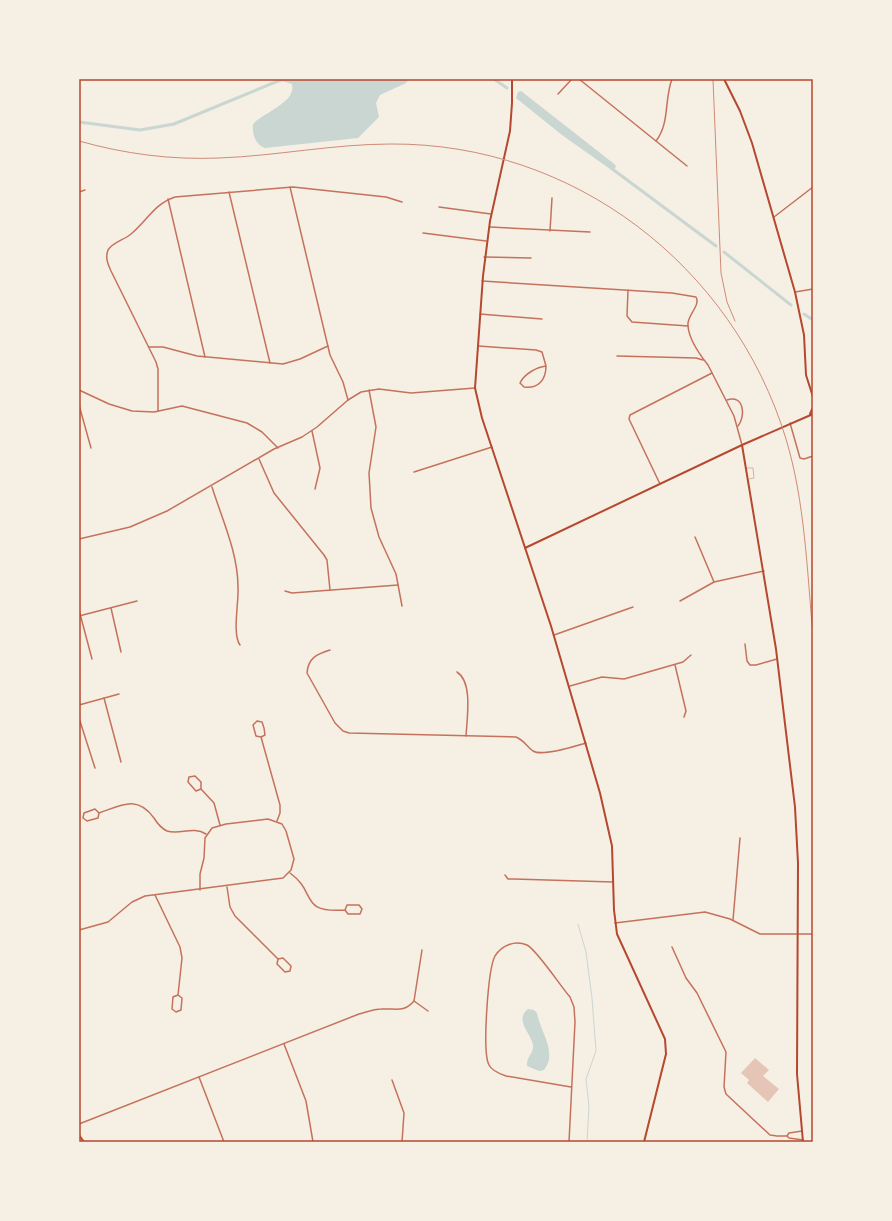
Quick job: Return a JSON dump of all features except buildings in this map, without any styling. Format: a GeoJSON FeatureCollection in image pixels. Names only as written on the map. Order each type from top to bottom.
{"type":"FeatureCollection","features":[{"type":"Feature","properties":{"kind":"main road"},"geometry":{"type":"LineString","coordinates":[[512,79],[512,117],[491,214],[484,256],[475,388],[478,405],[570,686],[609,830],[615,922],[620,942],[659,1024],[667,1046],[644,1142]]}},
{"type":"Feature","properties":{"kind":"main road"},"geometry":{"type":"LineString","coordinates":[[724,79],[749,134],[795,292],[804,330],[806,375],[813,397]]}},
{"type":"Feature","properties":{"kind":"main road"},"geometry":{"type":"LineString","coordinates":[[525,548],[742,445],[811,414],[813,407]]}},
{"type":"Feature","properties":{"kind":"main road"},"geometry":{"type":"LineString","coordinates":[[742,445],[778,659],[798,838],[797,1074],[803,1141]]}},
{"type":"Feature","properties":{"kind":"main road"},"geometry":{"type":"LineString","coordinates":[[79,1134],[84,1142]]}},
{"type":"Feature","properties":{"kind":"street"},"geometry":{"type":"LineString","coordinates":[[558,94],[572,79]]}},
{"type":"Feature","properties":{"kind":"street"},"geometry":{"type":"LineString","coordinates":[[579,79],[687,166]]}},
{"type":"Feature","properties":{"kind":"street"},"geometry":{"type":"LineString","coordinates":[[656,141],[665,124],[667,97],[672,79]]}},
{"type":"Feature","properties":{"kind":"street"},"geometry":{"type":"LineString","coordinates":[[290,187],[328,346],[343,382],[348,400]]}},
{"type":"Feature","properties":{"kind":"street"},"geometry":{"type":"LineString","coordinates":[[158,411],[158,369],[149,347],[107,261],[107,255],[113,244],[130,235],[158,206],[168,199],[290,187],[386,197],[402,202]]}},
{"type":"Feature","properties":{"kind":"street"},"geometry":{"type":"LineString","coordinates":[[774,217],[813,187]]}},
{"type":"Feature","properties":{"kind":"street"},"geometry":{"type":"LineString","coordinates":[[79,192],[85,190]]}},
{"type":"Feature","properties":{"kind":"street"},"geometry":{"type":"LineString","coordinates":[[229,192],[270,363]]}},
{"type":"Feature","properties":{"kind":"street"},"geometry":{"type":"LineString","coordinates":[[550,231],[552,198]]}},
{"type":"Feature","properties":{"kind":"street"},"geometry":{"type":"LineString","coordinates":[[168,199],[205,357]]}},
{"type":"Feature","properties":{"kind":"street"},"geometry":{"type":"LineString","coordinates":[[439,207],[491,214]]}},
{"type":"Feature","properties":{"kind":"street"},"geometry":{"type":"LineString","coordinates":[[489,227],[590,232]]}},
{"type":"Feature","properties":{"kind":"street"},"geometry":{"type":"LineString","coordinates":[[423,234],[486,241]]}},
{"type":"Feature","properties":{"kind":"street"},"geometry":{"type":"LineString","coordinates":[[484,256],[531,258]]}},
{"type":"Feature","properties":{"kind":"street"},"geometry":{"type":"LineString","coordinates":[[482,281],[672,293],[697,298],[696,305],[689,316],[688,326],[703,360],[727,400],[738,426],[742,445]]}},
{"type":"Feature","properties":{"kind":"street"},"geometry":{"type":"LineString","coordinates":[[795,292],[813,289]]}},
{"type":"Feature","properties":{"kind":"street"},"geometry":{"type":"LineString","coordinates":[[628,290],[627,316],[630,321],[635,323],[688,326]]}},
{"type":"Feature","properties":{"kind":"street"},"geometry":{"type":"LineString","coordinates":[[480,314],[542,319]]}},
{"type":"Feature","properties":{"kind":"street"},"geometry":{"type":"LineString","coordinates":[[149,347],[163,347],[205,357],[270,363],[291,363],[328,346]]}},
{"type":"Feature","properties":{"kind":"street"},"geometry":{"type":"LineString","coordinates":[[478,346],[538,350],[544,354],[546,366],[545,375],[540,383],[530,387],[521,385],[521,381],[525,376],[538,368],[546,366]]}},
{"type":"Feature","properties":{"kind":"street"},"geometry":{"type":"LineString","coordinates":[[617,356],[696,358],[703,360]]}},
{"type":"Feature","properties":{"kind":"street"},"geometry":{"type":"LineString","coordinates":[[660,484],[629,419],[631,414],[712,373]]}},
{"type":"Feature","properties":{"kind":"street"},"geometry":{"type":"LineString","coordinates":[[79,539],[140,523],[166,511],[212,487],[278,448],[312,431],[348,400],[361,392],[370,390],[412,393],[475,388]]}},
{"type":"Feature","properties":{"kind":"street"},"geometry":{"type":"LineString","coordinates":[[79,390],[122,408],[144,413],[182,406],[247,422],[262,432],[278,448]]}},
{"type":"Feature","properties":{"kind":"street"},"geometry":{"type":"LineString","coordinates":[[370,390],[376,427],[369,473],[371,508],[376,528],[396,574],[402,606]]}},
{"type":"Feature","properties":{"kind":"street"},"geometry":{"type":"LineString","coordinates":[[727,400],[734,399],[739,402],[743,408],[744,414],[738,426]]}},
{"type":"Feature","properties":{"kind":"street"},"geometry":{"type":"LineString","coordinates":[[79,405],[91,448]]}},
{"type":"Feature","properties":{"kind":"street"},"geometry":{"type":"LineString","coordinates":[[790,423],[801,459],[813,456]]}},
{"type":"Feature","properties":{"kind":"street"},"geometry":{"type":"LineString","coordinates":[[312,431],[320,468],[315,489]]}},
{"type":"Feature","properties":{"kind":"street"},"geometry":{"type":"LineString","coordinates":[[414,472],[492,447]]}},
{"type":"Feature","properties":{"kind":"street"},"geometry":{"type":"LineString","coordinates":[[259,459],[274,493],[327,560],[330,590]]}},
{"type":"Feature","properties":{"kind":"street"},"geometry":{"type":"LineString","coordinates":[[212,487],[237,567],[238,589],[236,633],[240,644]]}},
{"type":"Feature","properties":{"kind":"street"},"geometry":{"type":"LineString","coordinates":[[695,538],[714,582]]}},
{"type":"Feature","properties":{"kind":"street"},"geometry":{"type":"LineString","coordinates":[[680,601],[714,582],[764,571]]}},
{"type":"Feature","properties":{"kind":"street"},"geometry":{"type":"LineString","coordinates":[[285,591],[290,593],[398,585]]}},
{"type":"Feature","properties":{"kind":"street"},"geometry":{"type":"LineString","coordinates":[[80,616],[137,601]]}},
{"type":"Feature","properties":{"kind":"street"},"geometry":{"type":"LineString","coordinates":[[554,635],[633,607]]}},
{"type":"Feature","properties":{"kind":"street"},"geometry":{"type":"LineString","coordinates":[[111,608],[121,652]]}},
{"type":"Feature","properties":{"kind":"street"},"geometry":{"type":"LineString","coordinates":[[79,610],[92,659]]}},
{"type":"Feature","properties":{"kind":"street"},"geometry":{"type":"LineString","coordinates":[[745,644],[747,661],[750,664],[756,665],[778,659]]}},
{"type":"Feature","properties":{"kind":"street"},"geometry":{"type":"LineString","coordinates":[[330,650],[313,658],[309,662],[307,673],[335,723],[343,731],[357,734],[516,737],[521,739],[533,751],[541,753],[586,744]]}},
{"type":"Feature","properties":{"kind":"street"},"geometry":{"type":"LineString","coordinates":[[570,686],[602,677],[624,679],[675,665],[683,662],[691,655]]}},
{"type":"Feature","properties":{"kind":"street"},"geometry":{"type":"LineString","coordinates":[[675,665],[686,711],[684,716]]}},
{"type":"Feature","properties":{"kind":"street"},"geometry":{"type":"LineString","coordinates":[[457,672],[464,677],[467,687],[466,736]]}},
{"type":"Feature","properties":{"kind":"street"},"geometry":{"type":"LineString","coordinates":[[79,705],[119,694]]}},
{"type":"Feature","properties":{"kind":"street"},"geometry":{"type":"LineString","coordinates":[[104,698],[121,762]]}},
{"type":"Feature","properties":{"kind":"street"},"geometry":{"type":"LineString","coordinates":[[79,718],[95,768]]}},
{"type":"Feature","properties":{"kind":"street"},"geometry":{"type":"LineString","coordinates":[[257,721],[262,722],[264,728],[265,734],[261,737],[256,736],[254,731],[253,725],[257,721]]}},
{"type":"Feature","properties":{"kind":"street"},"geometry":{"type":"LineString","coordinates":[[261,737],[280,805],[280,813],[277,821]]}},
{"type":"Feature","properties":{"kind":"street"},"geometry":{"type":"LineString","coordinates":[[195,776],[200,781],[203,785],[201,789],[196,790],[191,787],[188,781],[190,777],[195,776]]}},
{"type":"Feature","properties":{"kind":"street"},"geometry":{"type":"LineString","coordinates":[[201,789],[214,803],[220,825]]}},
{"type":"Feature","properties":{"kind":"street"},"geometry":{"type":"LineString","coordinates":[[99,813],[98,818],[93,820],[87,821],[83,818],[84,813],[89,810],[96,810],[99,813],[128,804],[135,804],[147,810],[159,825],[167,830],[174,832],[195,830],[207,834]]}},
{"type":"Feature","properties":{"kind":"street"},"geometry":{"type":"LineString","coordinates":[[79,930],[108,922],[118,916],[132,902],[154,894],[200,890],[227,887],[280,879],[290,873],[293,865],[293,856],[285,829],[277,821],[266,819],[220,825],[212,828],[207,834],[204,843],[204,858],[200,874],[200,890]]}},
{"type":"Feature","properties":{"kind":"street"},"geometry":{"type":"LineString","coordinates":[[733,920],[740,838]]}},
{"type":"Feature","properties":{"kind":"street"},"geometry":{"type":"LineString","coordinates":[[290,873],[299,881],[310,900],[317,908],[327,911],[345,910],[347,906],[353,904],[359,905],[362,909],[360,914],[354,915],[347,914],[345,910]]}},
{"type":"Feature","properties":{"kind":"street"},"geometry":{"type":"LineString","coordinates":[[505,875],[508,879],[613,882]]}},
{"type":"Feature","properties":{"kind":"street"},"geometry":{"type":"LineString","coordinates":[[227,887],[230,907],[235,916],[278,959]]}},
{"type":"Feature","properties":{"kind":"street"},"geometry":{"type":"LineString","coordinates":[[154,894],[180,947],[182,958],[178,995]]}},
{"type":"Feature","properties":{"kind":"street"},"geometry":{"type":"LineString","coordinates":[[615,922],[704,912],[721,915],[760,934],[813,934]]}},
{"type":"Feature","properties":{"kind":"street"},"geometry":{"type":"LineString","coordinates":[[569,1142],[575,1022],[574,1007],[570,997],[528,946],[516,943],[504,946],[495,957],[493,963],[487,1001],[486,1055],[489,1066],[498,1073],[506,1076],[571,1087]]}},
{"type":"Feature","properties":{"kind":"street"},"geometry":{"type":"LineString","coordinates":[[672,947],[686,978],[697,993],[726,1052],[724,1087],[726,1094],[768,1133],[777,1136],[787,1136],[789,1138],[803,1141]]}},
{"type":"Feature","properties":{"kind":"street"},"geometry":{"type":"LineString","coordinates":[[79,1124],[360,1014],[375,1009],[398,1010],[410,1006],[414,1001],[422,950]]}},
{"type":"Feature","properties":{"kind":"street"},"geometry":{"type":"LineString","coordinates":[[283,958],[288,961],[292,966],[290,971],[285,972],[280,969],[277,964],[278,959],[283,958]]}},
{"type":"Feature","properties":{"kind":"street"},"geometry":{"type":"LineString","coordinates":[[178,995],[182,998],[182,1004],[181,1010],[176,1012],[172,1009],[171,1003],[173,997],[178,995]]}},
{"type":"Feature","properties":{"kind":"street"},"geometry":{"type":"LineString","coordinates":[[414,1001],[428,1011]]}},
{"type":"Feature","properties":{"kind":"street"},"geometry":{"type":"LineString","coordinates":[[284,1044],[306,1101],[313,1142]]}},
{"type":"Feature","properties":{"kind":"street"},"geometry":{"type":"LineString","coordinates":[[199,1077],[224,1142]]}},
{"type":"Feature","properties":{"kind":"street"},"geometry":{"type":"LineString","coordinates":[[392,1080],[404,1113],[402,1142]]}},
{"type":"Feature","properties":{"kind":"street"},"geometry":{"type":"LineString","coordinates":[[787,1136],[789,1133],[802,1131]]}},
{"type":"Feature","properties":{"kind":"street"},"geometry":{"type":"LineString","coordinates":[[388,1142],[398,1142]]}},
{"type":"Feature","properties":{"kind":"lane"},"geometry":{"type":"LineString","coordinates":[[746,468],[754,468],[754,478],[748,479]]}},
{"type":"Feature","properties":{"kind":"shaded area"},"geometry":{"type":"Polygon","coordinates":[[[282,79],[409,79],[406,83],[380,95],[376,103],[379,117],[358,138],[265,148],[259,144],[255,138],[253,124],[278,107],[289,96],[292,90],[292,84],[282,81],[282,79]]]}},
{"type":"Feature","properties":{"kind":"shaded area"},"geometry":{"type":"Polygon","coordinates":[[[521,91],[613,163],[616,166],[614,170],[610,169],[562,135],[516,98],[518,92],[521,91]]]}},
{"type":"Feature","properties":{"kind":"shaded area"},"geometry":{"type":"Polygon","coordinates":[[[528,1009],[534,1010],[537,1013],[549,1049],[548,1063],[544,1070],[539,1071],[527,1066],[533,1048],[532,1040],[524,1027],[523,1022],[524,1013],[528,1009]]]}},
{"type":"Feature","properties":{"kind":"waterway"},"geometry":{"type":"LineString","coordinates":[[79,122],[140,130],[174,124],[283,79]]}},
{"type":"Feature","properties":{"kind":"waterway"},"geometry":{"type":"LineString","coordinates":[[494,79],[507,88]]}},
{"type":"Feature","properties":{"kind":"waterway"},"geometry":{"type":"LineString","coordinates":[[611,168],[716,246]]}},
{"type":"Feature","properties":{"kind":"waterway"},"geometry":{"type":"LineString","coordinates":[[724,252],[791,305]]}},
{"type":"Feature","properties":{"kind":"waterway"},"geometry":{"type":"LineString","coordinates":[[804,314],[813,320]]}},
{"type":"Feature","properties":{"kind":"waterway"},"geometry":{"type":"LineString","coordinates":[[578,924],[586,952],[592,998],[596,1051],[586,1079],[589,1106],[587,1142]]}},
{"type":"Feature","properties":{"kind":"railway"},"geometry":{"type":"LineString","coordinates":[[713,79],[721,273],[727,302],[735,321]]}},
{"type":"Feature","properties":{"kind":"railway"},"geometry":{"type":"LineString","coordinates":[[79,141],[131,153],[183,158],[240,157],[348,146],[391,144],[458,149],[522,165],[582,191],[637,226],[686,269],[728,319],[761,376],[786,439],[797,487],[804,536],[813,636]]}}]}
